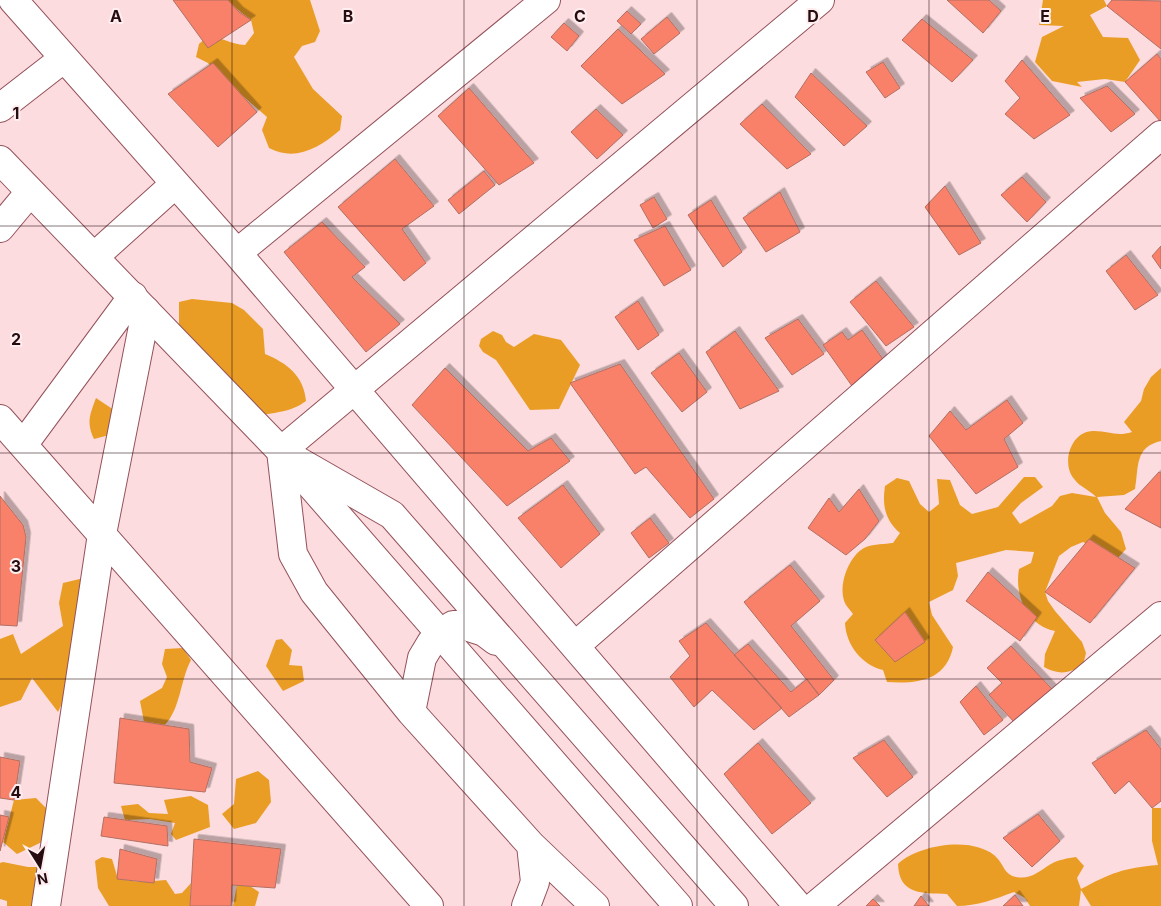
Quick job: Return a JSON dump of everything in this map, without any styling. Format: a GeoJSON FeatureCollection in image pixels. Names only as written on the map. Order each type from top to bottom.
{"type":"FeatureCollection","features":[{"type":"Feature","properties":{"kind":"main road"},"geometry":{"type":"LineString","coordinates":[[13,0],[63,59],[237,253],[798,906]]}},
{"type":"Feature","properties":{"kind":"main road"},"geometry":{"type":"LineString","coordinates":[[237,253],[546,0]]}},
{"type":"Feature","properties":{"kind":"main road"},"geometry":{"type":"LineString","coordinates":[[281,451],[820,0]]}},
{"type":"Feature","properties":{"kind":"main road"},"geometry":{"type":"LineString","coordinates":[[0,108],[63,59]]}},
{"type":"Feature","properties":{"kind":"main road"},"geometry":{"type":"LineString","coordinates":[[575,646],[1161,136]]}},
{"type":"Feature","properties":{"kind":"main road"},"geometry":{"type":"LineString","coordinates":[[0,160],[281,451],[678,906]]}},
{"type":"Feature","properties":{"kind":"main road"},"geometry":{"type":"LineString","coordinates":[[94,257],[175,184]]}},
{"type":"Feature","properties":{"kind":"main road"},"geometry":{"type":"LineString","coordinates":[[0,228],[30,192]]}},
{"type":"Feature","properties":{"kind":"main road"},"geometry":{"type":"LineString","coordinates":[[23,445],[140,304]]}},
{"type":"Feature","properties":{"kind":"main road"},"geometry":{"type":"LineString","coordinates":[[46,906],[102,534],[140,304]]}},
{"type":"Feature","properties":{"kind":"main road"},"geometry":{"type":"LineString","coordinates":[[0,419],[430,906]]}},
{"type":"Feature","properties":{"kind":"main road"},"geometry":{"type":"LineString","coordinates":[[281,451],[392,514],[734,906]]}},
{"type":"Feature","properties":{"kind":"main road"},"geometry":{"type":"LineString","coordinates":[[281,451],[293,554],[314,592],[411,712],[531,845],[595,906]]}},
{"type":"Feature","properties":{"kind":"main road"},"geometry":{"type":"LineString","coordinates":[[815,906],[1161,616]]}},
{"type":"Feature","properties":{"kind":"main road"},"geometry":{"type":"LineString","coordinates":[[411,712],[422,658],[431,643],[453,625],[484,632],[516,656]]}},
{"type":"Feature","properties":{"kind":"main road"},"geometry":{"type":"LineString","coordinates":[[526,906],[535,882],[531,845]]}},
{"type":"Feature","properties":{"kind":"shaded area"},"geometry":{"type":"Polygon","coordinates":[[[225,0],[310,0],[320,31],[315,42],[302,46],[294,57],[313,89],[342,116],[340,130],[324,142],[306,151],[288,154],[269,148],[262,130],[267,117],[216,73],[208,63],[196,57],[199,44],[209,35],[245,45],[254,33],[251,20],[225,0]]]}},
{"type":"Feature","properties":{"kind":"shaded area"},"geometry":{"type":"Polygon","coordinates":[[[1043,0],[1104,0],[1107,6],[1090,15],[1103,37],[1128,38],[1140,60],[1125,82],[1105,79],[1077,82],[1082,87],[1052,81],[1035,62],[1042,37],[1064,26],[1039,25],[1043,0]]]}},
{"type":"Feature","properties":{"kind":"shaded area"},"geometry":{"type":"Polygon","coordinates":[[[192,299],[232,303],[244,310],[263,329],[265,354],[287,366],[293,372],[302,384],[306,401],[288,410],[256,416],[179,329],[179,302],[192,299]]]}},
{"type":"Feature","properties":{"kind":"shaded area"},"geometry":{"type":"Polygon","coordinates":[[[493,331],[502,335],[506,342],[514,347],[534,334],[561,340],[580,365],[559,409],[530,410],[496,360],[483,352],[479,346],[481,339],[493,331]]]}},
{"type":"Feature","properties":{"kind":"shaded area"},"geometry":{"type":"Polygon","coordinates":[[[1161,368],[1161,441],[1152,444],[1142,453],[1139,459],[1135,489],[1124,495],[1097,497],[1105,513],[1121,532],[1126,549],[1117,559],[1083,542],[1071,547],[1059,556],[1045,592],[1048,601],[1055,611],[1082,642],[1086,653],[1083,665],[1064,672],[1044,667],[1045,654],[1055,631],[1045,628],[1030,616],[1021,599],[1018,579],[1019,569],[1031,563],[1034,552],[1006,550],[956,563],[958,576],[953,590],[929,602],[932,615],[953,647],[944,667],[937,674],[919,681],[887,682],[883,670],[868,664],[856,653],[846,631],[845,623],[853,614],[843,598],[843,581],[850,564],[860,551],[869,546],[893,543],[900,533],[891,523],[884,506],[885,486],[897,478],[909,481],[920,504],[929,512],[939,504],[937,479],[950,480],[960,505],[972,514],[998,507],[1024,477],[1035,477],[1043,487],[1021,503],[1012,513],[1020,524],[1052,506],[1060,496],[1072,493],[1096,497],[1077,482],[1071,473],[1068,465],[1070,449],[1079,436],[1086,432],[1100,431],[1122,434],[1132,432],[1124,422],[1141,401],[1144,389],[1151,377],[1161,368]]]}},
{"type":"Feature","properties":{"kind":"shaded area"},"geometry":{"type":"Polygon","coordinates":[[[96,398],[114,410],[113,434],[94,439],[90,428],[90,418],[96,398]]]}},
{"type":"Feature","properties":{"kind":"shaded area"},"geometry":{"type":"Polygon","coordinates":[[[88,577],[93,636],[58,712],[32,678],[21,700],[0,707],[0,639],[13,634],[21,654],[63,626],[59,603],[63,583],[88,577]]]}},
{"type":"Feature","properties":{"kind":"shaded area"},"geometry":{"type":"Polygon","coordinates":[[[282,639],[292,650],[289,665],[302,666],[304,681],[283,691],[266,666],[276,640],[282,639]]]}},
{"type":"Feature","properties":{"kind":"shaded area"},"geometry":{"type":"Polygon","coordinates":[[[183,648],[191,660],[170,718],[165,725],[144,722],[140,701],[162,688],[167,677],[162,664],[165,649],[183,648]]]}},
{"type":"Feature","properties":{"kind":"shaded area"},"geometry":{"type":"Polygon","coordinates":[[[258,771],[269,780],[271,802],[256,823],[234,829],[222,814],[234,804],[236,779],[258,771]]]}},
{"type":"Feature","properties":{"kind":"shaded area"},"geometry":{"type":"Polygon","coordinates":[[[191,796],[208,805],[210,827],[176,840],[171,834],[175,823],[150,819],[125,820],[121,806],[138,804],[149,813],[168,814],[164,800],[191,796]]]}},
{"type":"Feature","properties":{"kind":"shaded area"},"geometry":{"type":"Polygon","coordinates":[[[36,798],[51,813],[46,840],[17,854],[3,842],[14,800],[36,798]]]}},
{"type":"Feature","properties":{"kind":"shaded area"},"geometry":{"type":"Polygon","coordinates":[[[1152,808],[1161,808],[1161,906],[1091,906],[1081,890],[1079,906],[1030,906],[1025,898],[1014,892],[993,900],[957,906],[947,894],[921,892],[907,887],[899,874],[898,864],[920,851],[933,847],[963,845],[989,852],[998,859],[1009,874],[1021,878],[1035,874],[1057,861],[1076,857],[1084,866],[1077,878],[1081,889],[1118,872],[1158,865],[1152,841],[1152,808]]]}},
{"type":"Feature","properties":{"kind":"shaded area"},"geometry":{"type":"Polygon","coordinates":[[[102,857],[112,859],[118,879],[140,882],[166,880],[175,894],[182,893],[191,883],[190,906],[109,906],[98,888],[95,861],[102,857]]]}},
{"type":"Feature","properties":{"kind":"shaded area"},"geometry":{"type":"Polygon","coordinates":[[[0,863],[28,867],[44,867],[50,906],[7,906],[7,901],[0,899],[0,863]]]}},
{"type":"Feature","properties":{"kind":"shaded area"},"geometry":{"type":"Polygon","coordinates":[[[237,885],[250,886],[259,892],[255,906],[233,906],[237,885]]]}},
{"type":"Feature","properties":{"kind":"building"},"geometry":{"type":"Polygon","coordinates":[[[173,0],[228,0],[239,12],[251,20],[208,48],[173,0]]]}},
{"type":"Feature","properties":{"kind":"building"},"geometry":{"type":"Polygon","coordinates":[[[947,0],[989,0],[1001,11],[983,33],[947,0]]]}},
{"type":"Feature","properties":{"kind":"building"},"geometry":{"type":"Polygon","coordinates":[[[1112,0],[1161,1],[1161,49],[1107,6],[1112,0]]]}},
{"type":"Feature","properties":{"kind":"building"},"geometry":{"type":"Polygon","coordinates":[[[627,11],[641,24],[631,34],[617,21],[627,11]]]}},
{"type":"Feature","properties":{"kind":"building"},"geometry":{"type":"Polygon","coordinates":[[[667,17],[680,33],[654,54],[641,39],[667,17]]]}},
{"type":"Feature","properties":{"kind":"building"},"geometry":{"type":"Polygon","coordinates":[[[922,19],[973,60],[952,82],[902,40],[922,19]]]}},
{"type":"Feature","properties":{"kind":"building"},"geometry":{"type":"Polygon","coordinates":[[[564,23],[579,36],[567,51],[551,37],[564,23]]]}},
{"type":"Feature","properties":{"kind":"building"},"geometry":{"type":"Polygon","coordinates":[[[618,29],[665,74],[622,104],[581,66],[618,29]]]}},
{"type":"Feature","properties":{"kind":"building"},"geometry":{"type":"Polygon","coordinates":[[[1157,54],[1161,59],[1161,122],[1125,82],[1157,54]]]}},
{"type":"Feature","properties":{"kind":"building"},"geometry":{"type":"Polygon","coordinates":[[[1022,60],[1070,115],[1034,139],[1005,114],[1020,98],[1005,81],[1022,60]]]}},
{"type":"Feature","properties":{"kind":"building"},"geometry":{"type":"Polygon","coordinates":[[[883,62],[900,88],[885,98],[866,72],[883,62]]]}},
{"type":"Feature","properties":{"kind":"building"},"geometry":{"type":"Polygon","coordinates":[[[213,63],[257,112],[218,147],[168,94],[213,63]]]}},
{"type":"Feature","properties":{"kind":"building"},"geometry":{"type":"Polygon","coordinates":[[[811,73],[867,126],[844,146],[795,97],[811,73]]]}},
{"type":"Feature","properties":{"kind":"building"},"geometry":{"type":"Polygon","coordinates":[[[1107,86],[1135,114],[1111,132],[1080,98],[1107,86]]]}},
{"type":"Feature","properties":{"kind":"building"},"geometry":{"type":"Polygon","coordinates":[[[469,88],[534,163],[499,185],[438,116],[469,88]]]}},
{"type":"Feature","properties":{"kind":"building"},"geometry":{"type":"Polygon","coordinates":[[[762,104],[811,154],[787,169],[740,124],[762,104]]]}},
{"type":"Feature","properties":{"kind":"building"},"geometry":{"type":"Polygon","coordinates":[[[596,109],[623,135],[597,159],[571,132],[596,109]]]}},
{"type":"Feature","properties":{"kind":"building"},"geometry":{"type":"Polygon","coordinates":[[[395,159],[434,206],[402,229],[426,263],[404,281],[338,207],[395,159]]]}},
{"type":"Feature","properties":{"kind":"building"},"geometry":{"type":"Polygon","coordinates":[[[484,171],[495,185],[459,214],[448,200],[484,171]]]}},
{"type":"Feature","properties":{"kind":"building"},"geometry":{"type":"Polygon","coordinates":[[[1022,177],[1046,202],[1027,222],[1001,195],[1022,177]]]}},
{"type":"Feature","properties":{"kind":"building"},"geometry":{"type":"Polygon","coordinates":[[[945,186],[981,243],[959,255],[925,207],[945,186]]]}},
{"type":"Feature","properties":{"kind":"building"},"geometry":{"type":"Polygon","coordinates":[[[780,192],[800,232],[766,252],[743,218],[780,192]]]}},
{"type":"Feature","properties":{"kind":"building"},"geometry":{"type":"Polygon","coordinates":[[[654,197],[667,219],[653,228],[640,205],[654,197]]]}},
{"type":"Feature","properties":{"kind":"building"},"geometry":{"type":"Polygon","coordinates":[[[711,200],[742,252],[723,267],[688,215],[711,200]]]}},
{"type":"Feature","properties":{"kind":"building"},"geometry":{"type":"Polygon","coordinates":[[[322,222],[365,267],[352,277],[400,324],[366,352],[284,252],[322,222]]]}},
{"type":"Feature","properties":{"kind":"building"},"geometry":{"type":"Polygon","coordinates":[[[665,226],[691,270],[664,286],[634,240],[665,226]]]}},
{"type":"Feature","properties":{"kind":"building"},"geometry":{"type":"Polygon","coordinates":[[[1161,246],[1161,269],[1152,256],[1161,246]]]}},
{"type":"Feature","properties":{"kind":"building"},"geometry":{"type":"Polygon","coordinates":[[[1126,255],[1158,295],[1135,310],[1106,271],[1126,255]]]}},
{"type":"Feature","properties":{"kind":"building"},"geometry":{"type":"Polygon","coordinates":[[[876,281],[914,327],[886,346],[850,302],[876,281]]]}},
{"type":"Feature","properties":{"kind":"building"},"geometry":{"type":"Polygon","coordinates":[[[638,301],[659,335],[638,350],[615,317],[638,301]]]}},
{"type":"Feature","properties":{"kind":"building"},"geometry":{"type":"Polygon","coordinates":[[[798,319],[824,354],[792,375],[765,338],[798,319]]]}},
{"type":"Feature","properties":{"kind":"building"},"geometry":{"type":"Polygon","coordinates":[[[862,330],[885,362],[852,386],[823,345],[842,332],[848,340],[862,330]]]}},
{"type":"Feature","properties":{"kind":"building"},"geometry":{"type":"Polygon","coordinates":[[[735,331],[779,391],[740,409],[706,352],[735,331]]]}},
{"type":"Feature","properties":{"kind":"building"},"geometry":{"type":"Polygon","coordinates":[[[679,353],[707,392],[682,412],[651,373],[679,353]]]}},
{"type":"Feature","properties":{"kind":"building"},"geometry":{"type":"Polygon","coordinates":[[[620,364],[714,499],[690,518],[646,467],[635,474],[570,383],[620,364]]]}},
{"type":"Feature","properties":{"kind":"building"},"geometry":{"type":"Polygon","coordinates":[[[445,368],[528,451],[551,438],[570,461],[507,506],[412,405],[445,368]]]}},
{"type":"Feature","properties":{"kind":"building"},"geometry":{"type":"Polygon","coordinates":[[[1007,400],[1023,423],[1004,439],[1018,467],[976,494],[929,436],[950,411],[966,430],[1007,400]]]}},
{"type":"Feature","properties":{"kind":"building"},"geometry":{"type":"Polygon","coordinates":[[[1159,472],[1161,473],[1161,528],[1125,509],[1159,472]]]}},
{"type":"Feature","properties":{"kind":"building"},"geometry":{"type":"Polygon","coordinates":[[[563,485],[600,534],[561,568],[518,518],[563,485]]]}},
{"type":"Feature","properties":{"kind":"building"},"geometry":{"type":"Polygon","coordinates":[[[859,489],[879,521],[865,539],[846,555],[808,528],[829,498],[839,512],[859,489]]]}},
{"type":"Feature","properties":{"kind":"building"},"geometry":{"type":"Polygon","coordinates":[[[0,496],[23,525],[26,537],[17,626],[0,625],[0,496]]]}},
{"type":"Feature","properties":{"kind":"building"},"geometry":{"type":"Polygon","coordinates":[[[650,518],[669,543],[649,558],[631,533],[650,518]]]}},
{"type":"Feature","properties":{"kind":"building"},"geometry":{"type":"Polygon","coordinates":[[[1089,539],[1135,568],[1090,623],[1045,592],[1089,539]]]}},
{"type":"Feature","properties":{"kind":"building"},"geometry":{"type":"Polygon","coordinates":[[[790,565],[820,601],[791,626],[834,680],[819,695],[744,602],[790,565]]]}},
{"type":"Feature","properties":{"kind":"building"},"geometry":{"type":"Polygon","coordinates":[[[988,572],[1037,617],[1020,641],[966,601],[988,572]]]}},
{"type":"Feature","properties":{"kind":"building"},"geometry":{"type":"Polygon","coordinates":[[[905,612],[925,642],[895,662],[875,640],[905,612]]]}},
{"type":"Feature","properties":{"kind":"building"},"geometry":{"type":"Polygon","coordinates":[[[706,623],[782,708],[754,730],[712,690],[694,707],[670,677],[690,656],[679,641],[706,623]]]}},
{"type":"Feature","properties":{"kind":"building"},"geometry":{"type":"Polygon","coordinates":[[[748,644],[791,692],[807,679],[819,695],[789,717],[734,655],[748,644]]]}},
{"type":"Feature","properties":{"kind":"building"},"geometry":{"type":"Polygon","coordinates":[[[1011,646],[1052,689],[1015,723],[989,695],[1002,683],[987,668],[1011,646]]]}},
{"type":"Feature","properties":{"kind":"building"},"geometry":{"type":"Polygon","coordinates":[[[976,686],[1003,720],[984,735],[960,702],[976,686]]]}},
{"type":"Feature","properties":{"kind":"building"},"geometry":{"type":"Polygon","coordinates":[[[120,718],[189,729],[190,762],[212,768],[205,792],[114,783],[120,718]]]}},
{"type":"Feature","properties":{"kind":"building"},"geometry":{"type":"Polygon","coordinates":[[[1146,730],[1161,749],[1161,801],[1152,808],[1129,781],[1115,794],[1092,763],[1146,730]]]}},
{"type":"Feature","properties":{"kind":"building"},"geometry":{"type":"Polygon","coordinates":[[[884,740],[913,777],[887,797],[853,758],[884,740]]]}},
{"type":"Feature","properties":{"kind":"building"},"geometry":{"type":"Polygon","coordinates":[[[758,743],[811,803],[772,834],[724,774],[758,743]]]}},
{"type":"Feature","properties":{"kind":"building"},"geometry":{"type":"Polygon","coordinates":[[[0,757],[20,761],[14,800],[0,798],[0,757]]]}},
{"type":"Feature","properties":{"kind":"building"},"geometry":{"type":"Polygon","coordinates":[[[1038,814],[1060,841],[1032,867],[1003,838],[1038,814]]]}},
{"type":"Feature","properties":{"kind":"building"},"geometry":{"type":"Polygon","coordinates":[[[0,815],[9,817],[0,851],[0,815]]]}},
{"type":"Feature","properties":{"kind":"building"},"geometry":{"type":"Polygon","coordinates":[[[104,817],[167,826],[168,846],[101,836],[104,817]]]}},
{"type":"Feature","properties":{"kind":"building"},"geometry":{"type":"Polygon","coordinates":[[[194,839],[281,849],[275,888],[232,885],[231,906],[190,906],[194,839]]]}},
{"type":"Feature","properties":{"kind":"building"},"geometry":{"type":"Polygon","coordinates":[[[120,849],[157,859],[154,883],[117,879],[120,849]]]}},
{"type":"Feature","properties":{"kind":"building"},"geometry":{"type":"Polygon","coordinates":[[[1015,895],[1023,906],[1003,906],[1015,895]]]}},
{"type":"Feature","properties":{"kind":"building"},"geometry":{"type":"Polygon","coordinates":[[[921,896],[929,906],[914,906],[921,896]]]}},
{"type":"Feature","properties":{"kind":"building"},"geometry":{"type":"Polygon","coordinates":[[[873,899],[880,906],[866,906],[873,899]]]}}]}
